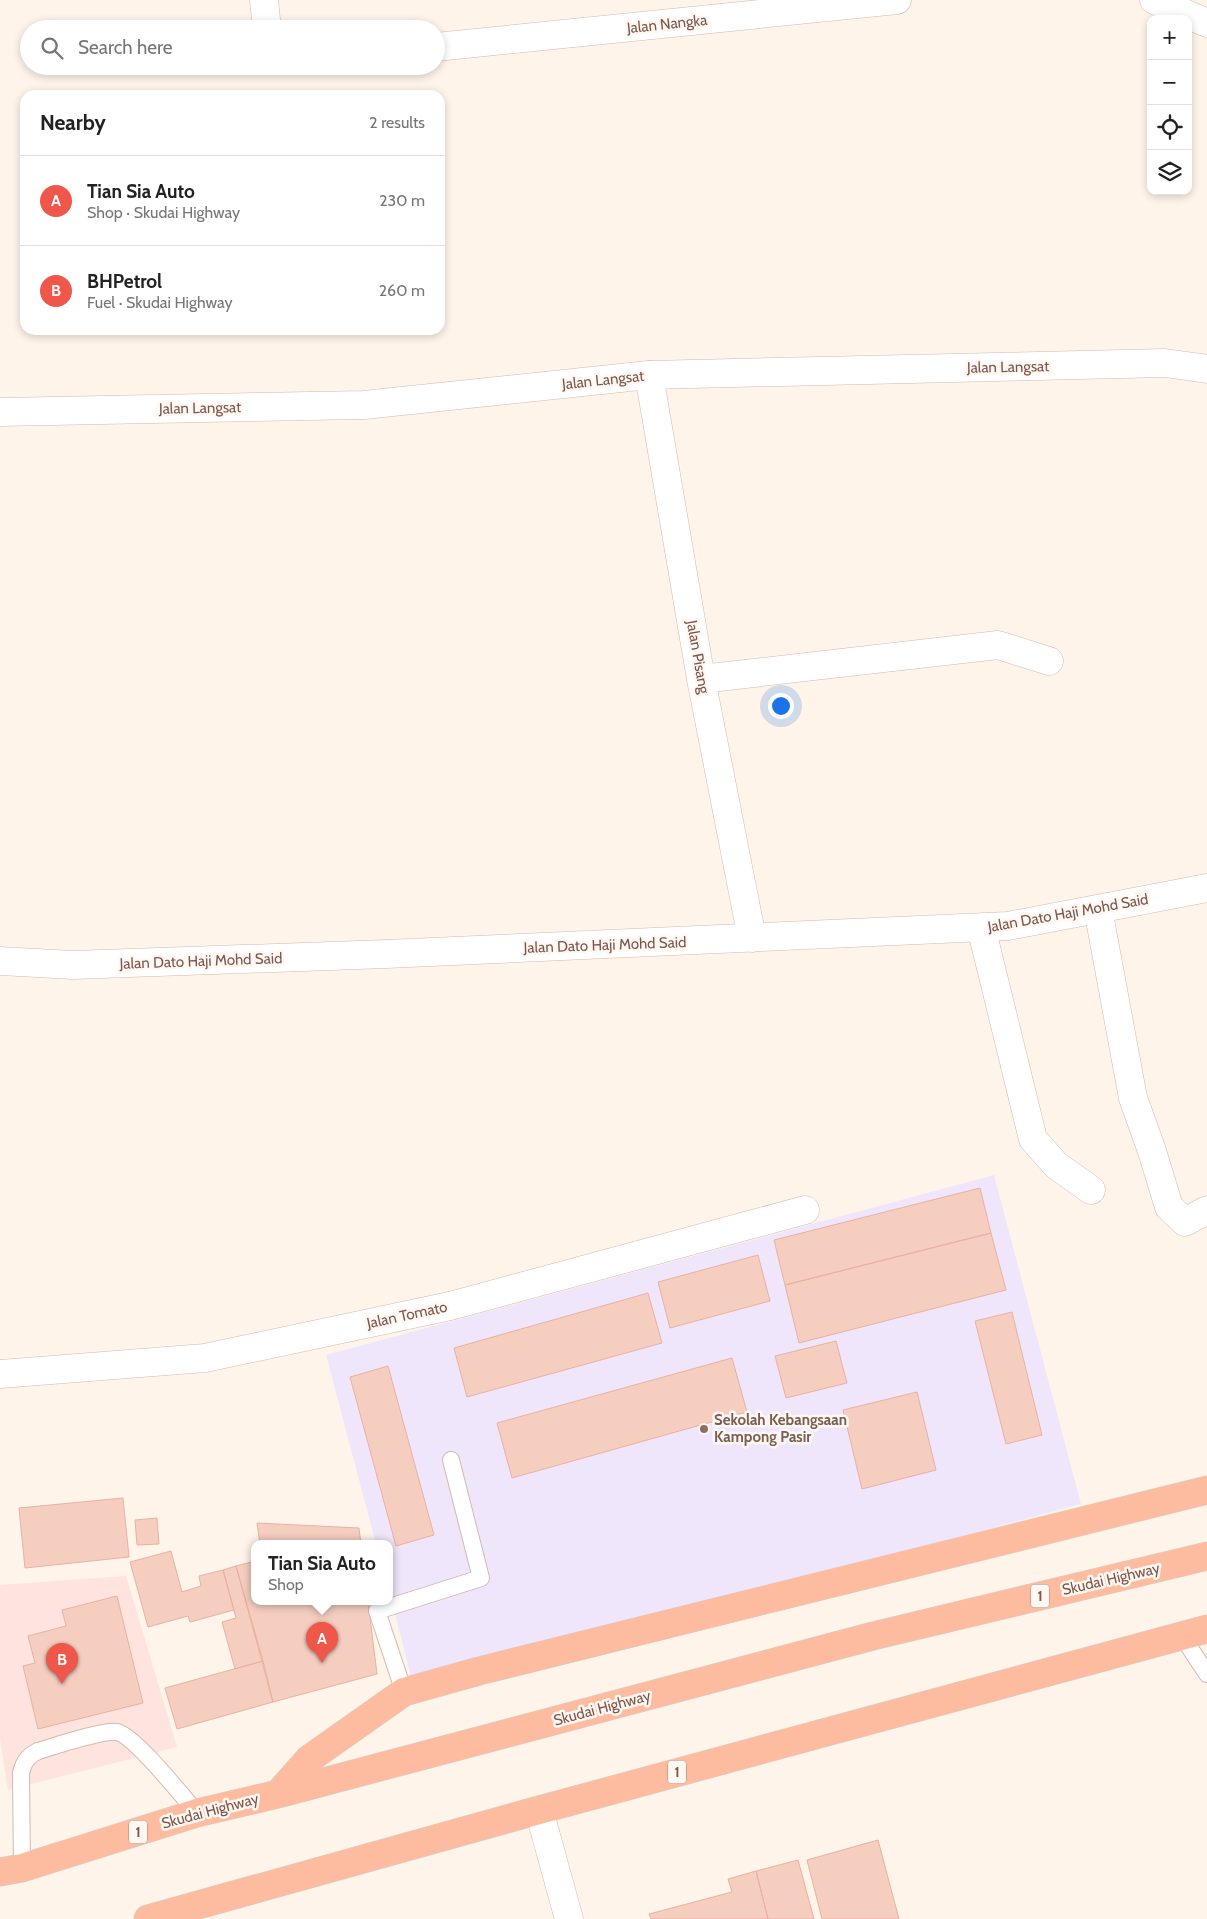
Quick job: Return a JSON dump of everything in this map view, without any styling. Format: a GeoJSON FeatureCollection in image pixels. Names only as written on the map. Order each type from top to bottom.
{"type":"FeatureCollection","features":[{"type":"Feature","properties":{"kind":"highway"},"geometry":{"type":"LineString","coordinates":[[278,1794],[309,1759],[404,1692],[479,1671],[1207,1490]]}},
{"type":"Feature","properties":{"kind":"highway","name":"Skudai Highway"},"geometry":{"type":"LineString","coordinates":[[11,1870],[197,1813],[278,1794],[873,1636],[1207,1556]]}},
{"type":"Feature","properties":{"kind":"highway","name":"1"},"geometry":{"type":"LineString","coordinates":[[148,1919],[1195,1632]]}},
{"type":"Feature","properties":{"kind":"street"},"geometry":{"type":"LineString","coordinates":[[264,0],[266,20]]}},
{"type":"Feature","properties":{"kind":"street","name":"Jalan Nangka"},"geometry":{"type":"LineString","coordinates":[[445,46],[897,0]]}},
{"type":"Feature","properties":{"kind":"street"},"geometry":{"type":"LineString","coordinates":[[1154,0],[1207,23]]}},
{"type":"Feature","properties":{"kind":"street","name":"Jalan Langsat"},"geometry":{"type":"LineString","coordinates":[[0,412],[364,405],[649,375],[1165,363],[1207,369]]}},
{"type":"Feature","properties":{"kind":"street","name":"Jalan Pisang"},"geometry":{"type":"LineString","coordinates":[[649,375],[701,679],[752,938]]}},
{"type":"Feature","properties":{"kind":"street"},"geometry":{"type":"LineString","coordinates":[[701,679],[998,645],[1049,661]]}},
{"type":"Feature","properties":{"kind":"street","name":"Jalan Dato Haji Mohd Said"},"geometry":{"type":"LineString","coordinates":[[0,961],[73,965],[1008,926],[1207,888]]}},
{"type":"Feature","properties":{"kind":"street"},"geometry":{"type":"LineString","coordinates":[[1098,909],[1133,1098],[1152,1150],[1169,1207],[1185,1222],[1207,1210]]}},
{"type":"Feature","properties":{"kind":"street"},"geometry":{"type":"LineString","coordinates":[[981,927],[1033,1140],[1056,1166],[1091,1190]]}},
{"type":"Feature","properties":{"kind":"street","name":"Jalan Tomato"},"geometry":{"type":"LineString","coordinates":[[0,1374],[205,1358],[450,1306],[805,1210]]}},
{"type":"Feature","properties":{"kind":"street"},"geometry":{"type":"LineString","coordinates":[[540,1810],[569,1919]]}},
{"type":"Feature","properties":{"kind":"lane"},"geometry":{"type":"LineString","coordinates":[[404,1692],[377,1611],[481,1578],[451,1460]]}},
{"type":"Feature","properties":{"kind":"lane"},"geometry":{"type":"LineString","coordinates":[[1195,1632],[1207,1674]]}},
{"type":"Feature","properties":{"kind":"lane"},"geometry":{"type":"LineString","coordinates":[[11,1870],[23,1763],[29,1755],[38,1751],[108,1732],[123,1734],[148,1757],[197,1813]]}},
{"type":"Feature","properties":{"kind":"shaded area","name":"Sekolah Kebangsaan Kampong Pasir"},"geometry":{"type":"Polygon","coordinates":[[[994,1175],[1081,1504],[413,1684],[393,1605],[393,1540],[375,1540],[326,1355],[994,1175]]]}},
{"type":"Feature","properties":{"kind":"shaded area"},"geometry":{"type":"Polygon","coordinates":[[[126,1576],[177,1747],[8,1790],[0,1739],[0,1585],[126,1576]]]}},
{"type":"Feature","properties":{"kind":"building"},"geometry":{"type":"Polygon","coordinates":[[[980,1188],[991,1233],[785,1285],[774,1240],[980,1188]]]}},
{"type":"Feature","properties":{"kind":"building"},"geometry":{"type":"Polygon","coordinates":[[[991,1233],[1006,1290],[799,1343],[785,1285],[991,1233]]]}},
{"type":"Feature","properties":{"kind":"building"},"geometry":{"type":"Polygon","coordinates":[[[758,1255],[770,1301],[670,1328],[658,1282],[758,1255]]]}},
{"type":"Feature","properties":{"kind":"building"},"geometry":{"type":"Polygon","coordinates":[[[648,1293],[662,1343],[467,1397],[454,1348],[648,1293]]]}},
{"type":"Feature","properties":{"kind":"building"},"geometry":{"type":"Polygon","coordinates":[[[1012,1312],[1042,1435],[1006,1444],[975,1321],[1012,1312]]]}},
{"type":"Feature","properties":{"kind":"building"},"geometry":{"type":"Polygon","coordinates":[[[836,1341],[847,1383],[786,1398],[775,1356],[836,1341]]]}},
{"type":"Feature","properties":{"kind":"building"},"geometry":{"type":"Polygon","coordinates":[[[732,1358],[747,1412],[512,1478],[497,1423],[732,1358]]]}},
{"type":"Feature","properties":{"kind":"building"},"geometry":{"type":"Polygon","coordinates":[[[388,1366],[434,1535],[396,1546],[350,1377],[388,1366]]]}},
{"type":"Feature","properties":{"kind":"building"},"geometry":{"type":"Polygon","coordinates":[[[917,1392],[936,1470],[862,1489],[843,1410],[917,1392]]]}},
{"type":"Feature","properties":{"kind":"building"},"geometry":{"type":"Polygon","coordinates":[[[123,1498],[129,1557],[25,1568],[19,1508],[123,1498]]]}},
{"type":"Feature","properties":{"kind":"building"},"geometry":{"type":"Polygon","coordinates":[[[157,1518],[159,1544],[137,1545],[135,1520],[157,1518]]]}},
{"type":"Feature","properties":{"kind":"building"},"geometry":{"type":"Polygon","coordinates":[[[257,1523],[359,1528],[360,1540],[259,1540],[257,1523]]]}},
{"type":"Feature","properties":{"kind":"building"},"geometry":{"type":"Polygon","coordinates":[[[171,1551],[182,1592],[201,1586],[199,1576],[223,1570],[234,1610],[190,1622],[188,1616],[148,1627],[130,1562],[171,1551]]]}},
{"type":"Feature","properties":{"kind":"building"},"geometry":{"type":"Polygon","coordinates":[[[251,1562],[251,1605],[368,1605],[377,1674],[273,1702],[236,1566],[251,1562]]]}},
{"type":"Feature","properties":{"kind":"building"},"geometry":{"type":"Polygon","coordinates":[[[236,1566],[263,1661],[235,1669],[222,1622],[236,1618],[223,1570],[236,1566]]]}},
{"type":"Feature","properties":{"kind":"building"},"geometry":{"type":"Polygon","coordinates":[[[117,1596],[143,1703],[38,1729],[23,1666],[35,1663],[28,1636],[66,1626],[62,1610],[117,1596]]]}},
{"type":"Feature","properties":{"kind":"building"},"geometry":{"type":"Polygon","coordinates":[[[263,1661],[273,1702],[177,1729],[165,1688],[263,1661]]]}},
{"type":"Feature","properties":{"kind":"building"},"geometry":{"type":"Polygon","coordinates":[[[878,1840],[899,1919],[822,1919],[807,1860],[878,1840]]]}},
{"type":"Feature","properties":{"kind":"building"},"geometry":{"type":"Polygon","coordinates":[[[798,1860],[814,1919],[768,1919],[756,1871],[798,1860]]]}},
{"type":"Feature","properties":{"kind":"building"},"geometry":{"type":"Polygon","coordinates":[[[756,1871],[768,1919],[651,1919],[649,1914],[732,1892],[728,1879],[756,1871]]]}},
{"type":"Feature","properties":{"kind":"place","name":"Sekolah Kebangsaan Kampong Pasir"},"geometry":{"type":"Point","coordinates":[704,1429]}},
{"type":"Feature","properties":{"kind":"place","name":"Tian Sia Auto"},"geometry":{"type":"Point","coordinates":[322,1663]}},
{"type":"Feature","properties":{"kind":"place","name":"BHPetrol"},"geometry":{"type":"Point","coordinates":[62,1684]}}]}
